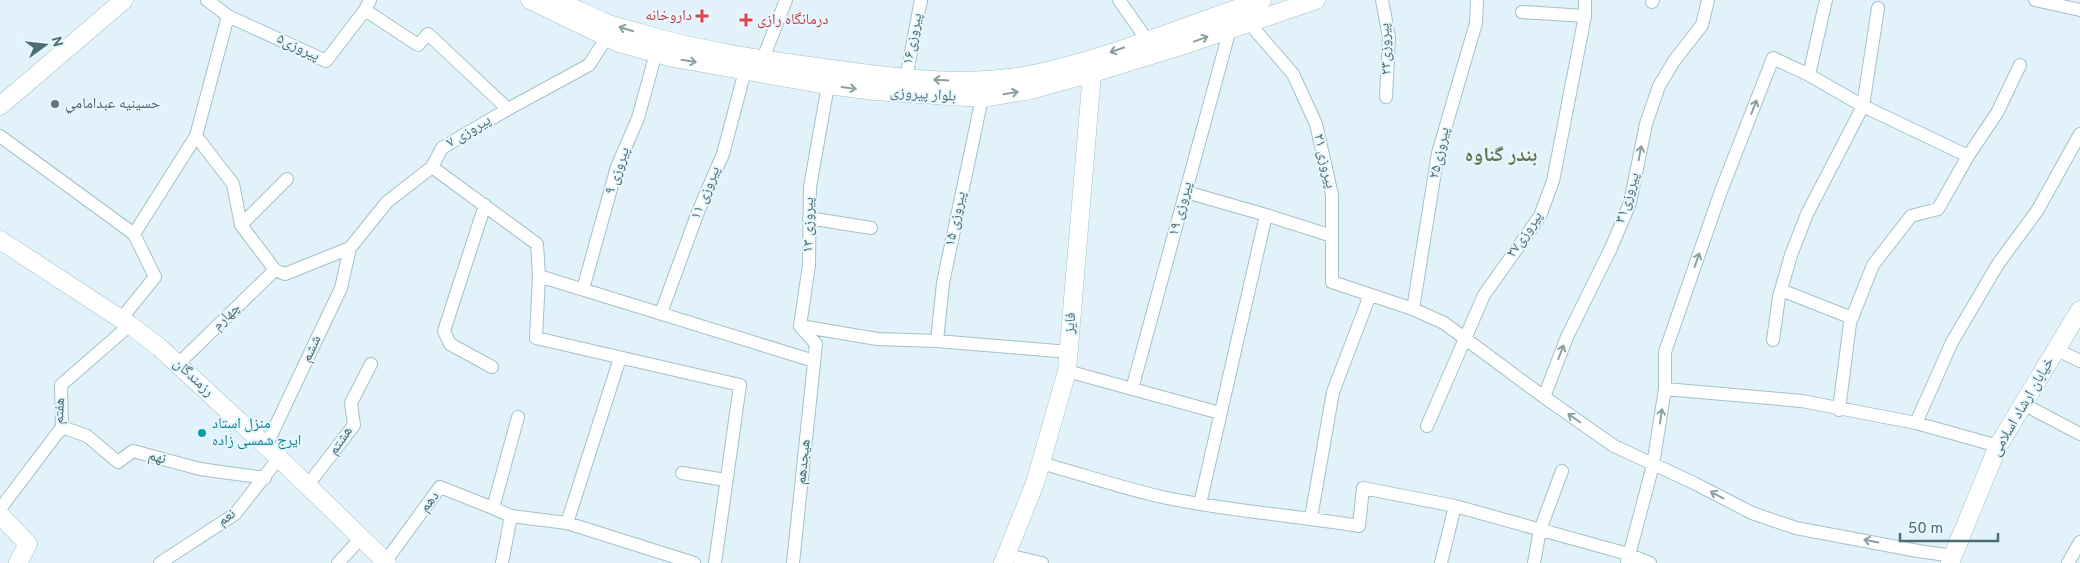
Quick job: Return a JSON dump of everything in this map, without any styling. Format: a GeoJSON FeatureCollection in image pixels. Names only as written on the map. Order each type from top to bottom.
{"type":"FeatureCollection","features":[{"type":"Feature","properties":{"kind":"street"},"geometry":{"type":"LineString","coordinates":[[0,106],[124,0]]}},
{"type":"Feature","properties":{"kind":"street"},"geometry":{"type":"LineString","coordinates":[[134,234],[196,136],[228,16],[207,0]]}},
{"type":"Feature","properties":{"kind":"street","name":"بلوار پیروزی"},"geometry":{"type":"LineString","coordinates":[[530,0],[607,37],[656,53],[828,85],[874,91],[982,98],[1030,90],[1092,73],[1178,38],[1232,5],[1262,0]]}},
{"type":"Feature","properties":{"kind":"street","name":"بلوار پیروزی"},"geometry":{"type":"LineString","coordinates":[[556,0],[605,22],[660,39],[762,60],[906,78],[959,81],[995,80],[1043,72],[1147,40],[1178,38],[1249,23],[1316,0]]}},
{"type":"Feature","properties":{"kind":"street"},"geometry":{"type":"LineString","coordinates":[[762,60],[786,0]]}},
{"type":"Feature","properties":{"kind":"street","name":"پیروزی۱۶"},"geometry":{"type":"LineString","coordinates":[[906,78],[921,0]]}},
{"type":"Feature","properties":{"kind":"street"},"geometry":{"type":"LineString","coordinates":[[1119,0],[1147,40]]}},
{"type":"Feature","properties":{"kind":"street","name":"پیروزی۲۳"},"geometry":{"type":"LineString","coordinates":[[1382,0],[1389,37],[1386,97]]}},
{"type":"Feature","properties":{"kind":"street","name":"پیروزی۲۵"},"geometry":{"type":"LineString","coordinates":[[1413,309],[1438,153],[1476,23],[1477,0]]}},
{"type":"Feature","properties":{"kind":"street","name":"پیروزی۲۷"},"geometry":{"type":"LineString","coordinates":[[1427,426],[1484,295],[1540,216],[1553,181],[1585,16],[1585,0]]}},
{"type":"Feature","properties":{"kind":"street","name":"پیروزی۳۱"},"geometry":{"type":"LineString","coordinates":[[1544,397],[1567,337],[1612,248],[1630,203],[1646,124],[1659,86],[1674,61],[1702,25],[1708,0]]}},
{"type":"Feature","properties":{"kind":"street"},"geometry":{"type":"LineString","coordinates":[[1809,75],[1826,0]]}},
{"type":"Feature","properties":{"kind":"street"},"geometry":{"type":"LineString","coordinates":[[2035,0],[2080,10]]}},
{"type":"Feature","properties":{"kind":"street"},"geometry":{"type":"LineString","coordinates":[[367,5],[418,45],[428,34],[508,109]]}},
{"type":"Feature","properties":{"kind":"street","name":"پیروزی۵"},"geometry":{"type":"LineString","coordinates":[[228,16],[326,61],[367,5]]}},
{"type":"Feature","properties":{"kind":"street"},"geometry":{"type":"LineString","coordinates":[[1773,340],[1781,290],[1791,254],[1807,214],[1863,106],[1878,8]]}},
{"type":"Feature","properties":{"kind":"street"},"geometry":{"type":"LineString","coordinates":[[1522,12],[1585,16]]}},
{"type":"Feature","properties":{"kind":"street","name":"پیروزی ۲۱"},"geometry":{"type":"LineString","coordinates":[[1249,23],[1292,74],[1316,124],[1332,195],[1332,282],[1370,294]]}},
{"type":"Feature","properties":{"kind":"street","name":"پیروزی ۱۹"},"geometry":{"type":"LineString","coordinates":[[1132,389],[1230,28]]}},
{"type":"Feature","properties":{"kind":"street","name":"پیروزی ۷"},"geometry":{"type":"LineString","coordinates":[[350,248],[387,202],[432,167],[442,148],[588,65],[607,37]]}},
{"type":"Feature","properties":{"kind":"street","name":"پیروزی ۹"},"geometry":{"type":"LineString","coordinates":[[583,289],[617,167],[638,118],[656,53]]}},
{"type":"Feature","properties":{"kind":"street"},"geometry":{"type":"LineString","coordinates":[[1627,559],[1654,465],[1665,390],[1665,352],[1721,191],[1773,58],[1809,75],[1863,106],[1968,156]]}},
{"type":"Feature","properties":{"kind":"street"},"geometry":{"type":"LineString","coordinates":[[1839,410],[1852,318],[1873,264],[1911,216],[1938,209],[1968,156],[1997,113],[2020,65]]}},
{"type":"Feature","properties":{"kind":"street","name":"پیروزی ۱۱"},"geometry":{"type":"LineString","coordinates":[[660,313],[698,212],[723,154],[745,70]]}},
{"type":"Feature","properties":{"kind":"street","name":"فایز"},"geometry":{"type":"LineString","coordinates":[[1005,559],[1036,483],[1067,371],[1092,73]]}},
{"type":"Feature","properties":{"kind":"street","name":"پیروزی ۱۳"},"geometry":{"type":"LineString","coordinates":[[800,326],[809,265],[810,187],[828,85]]}},
{"type":"Feature","properties":{"kind":"street","name":"پیروزی ۱۵"},"geometry":{"type":"LineString","coordinates":[[937,340],[943,283],[982,98]]}},
{"type":"Feature","properties":{"kind":"street"},"geometry":{"type":"LineString","coordinates":[[1916,423],[1952,342],[1998,264],[2036,211],[2080,134]]}},
{"type":"Feature","properties":{"kind":"street"},"geometry":{"type":"LineString","coordinates":[[0,136],[134,234],[155,277],[126,322]]}},
{"type":"Feature","properties":{"kind":"street"},"geometry":{"type":"LineString","coordinates":[[196,136],[233,184],[241,225],[275,270],[285,274],[350,248]]}},
{"type":"Feature","properties":{"kind":"street"},"geometry":{"type":"LineString","coordinates":[[432,167],[537,244],[539,276],[536,338],[740,385],[715,563]]}},
{"type":"Feature","properties":{"kind":"street"},"geometry":{"type":"LineString","coordinates":[[241,225],[287,179]]}},
{"type":"Feature","properties":{"kind":"street"},"geometry":{"type":"LineString","coordinates":[[1186,192],[1332,236]]}},
{"type":"Feature","properties":{"kind":"street"},"geometry":{"type":"LineString","coordinates":[[485,205],[444,331],[450,344],[492,367]]}},
{"type":"Feature","properties":{"kind":"street"},"geometry":{"type":"LineString","coordinates":[[1200,504],[1266,215]]}},
{"type":"Feature","properties":{"kind":"street"},"geometry":{"type":"LineString","coordinates":[[809,218],[871,228]]}},
{"type":"Feature","properties":{"kind":"street","name":"رزمندگان"},"geometry":{"type":"LineString","coordinates":[[0,240],[126,322],[178,364],[279,458],[386,562]]}},
{"type":"Feature","properties":{"kind":"street","name":"ششم"},"geometry":{"type":"LineString","coordinates":[[266,446],[341,288],[350,248]]}},
{"type":"Feature","properties":{"kind":"street","name":"چهارم"},"geometry":{"type":"LineString","coordinates":[[178,364],[275,270]]}},
{"type":"Feature","properties":{"kind":"street"},"geometry":{"type":"LineString","coordinates":[[539,276],[814,361],[816,344],[800,326]]}},
{"type":"Feature","properties":{"kind":"street"},"geometry":{"type":"LineString","coordinates":[[1781,290],[1852,318]]}},
{"type":"Feature","properties":{"kind":"street"},"geometry":{"type":"LineString","coordinates":[[1311,518],[1333,392],[1370,294],[1413,309],[1444,323],[1614,446],[1694,483],[1752,513],[1796,528],[1952,559]]}},
{"type":"Feature","properties":{"kind":"street","name":"خیابان ارشاد اسلامی"},"geometry":{"type":"LineString","coordinates":[[1952,559],[1998,446],[2080,310]]}},
{"type":"Feature","properties":{"kind":"street","name":"هفتم"},"geometry":{"type":"LineString","coordinates":[[0,509],[62,427],[61,385],[126,322]]}},
{"type":"Feature","properties":{"kind":"street"},"geometry":{"type":"LineString","coordinates":[[800,326],[877,340],[937,340],[1069,352]]}},
{"type":"Feature","properties":{"kind":"street"},"geometry":{"type":"LineString","coordinates":[[2057,350],[2080,361]]}},
{"type":"Feature","properties":{"kind":"street"},"geometry":{"type":"LineString","coordinates":[[567,523],[620,358]]}},
{"type":"Feature","properties":{"kind":"street","name":"هیجدهم"},"geometry":{"type":"LineString","coordinates":[[793,563],[814,361]]}},
{"type":"Feature","properties":{"kind":"street","name":"هشتم"},"geometry":{"type":"LineString","coordinates":[[307,486],[354,425],[351,403],[371,364]]}},
{"type":"Feature","properties":{"kind":"street"},"geometry":{"type":"LineString","coordinates":[[1067,371],[1220,412]]}},
{"type":"Feature","properties":{"kind":"street"},"geometry":{"type":"LineString","coordinates":[[1665,390],[1802,401],[1839,410],[1916,423],[1998,446]]}},
{"type":"Feature","properties":{"kind":"street"},"geometry":{"type":"LineString","coordinates":[[2023,404],[2080,434]]}},
{"type":"Feature","properties":{"kind":"street"},"geometry":{"type":"LineString","coordinates":[[518,417],[493,508],[511,516],[567,523],[694,563]]}},
{"type":"Feature","properties":{"kind":"street","name":"نهم"},"geometry":{"type":"LineString","coordinates":[[62,427],[88,436],[118,462],[134,451],[200,469],[265,478]]}},
{"type":"Feature","properties":{"kind":"street","name":"نعم"},"geometry":{"type":"LineString","coordinates":[[160,563],[235,514],[279,458]]}},
{"type":"Feature","properties":{"kind":"street"},"geometry":{"type":"LineString","coordinates":[[1041,463],[1162,497],[1359,526],[1363,488],[1455,506],[1540,530],[1627,559],[1650,563]]}},
{"type":"Feature","properties":{"kind":"street"},"geometry":{"type":"LineString","coordinates":[[1534,563],[1540,530],[1562,471]]}},
{"type":"Feature","properties":{"kind":"street"},"geometry":{"type":"LineString","coordinates":[[682,473],[726,480]]}},
{"type":"Feature","properties":{"kind":"street","name":"دهم"},"geometry":{"type":"LineString","coordinates":[[386,562],[440,487],[493,508]]}},
{"type":"Feature","properties":{"kind":"street"},"geometry":{"type":"LineString","coordinates":[[1441,563],[1455,506]]}},
{"type":"Feature","properties":{"kind":"street"},"geometry":{"type":"LineString","coordinates":[[0,515],[28,544],[18,563]]}},
{"type":"Feature","properties":{"kind":"street"},"geometry":{"type":"LineString","coordinates":[[502,563],[511,516]]}},
{"type":"Feature","properties":{"kind":"street"},"geometry":{"type":"LineString","coordinates":[[338,563],[361,538]]}},
{"type":"Feature","properties":{"kind":"street"},"geometry":{"type":"LineString","coordinates":[[2068,563],[2080,542]]}},
{"type":"Feature","properties":{"kind":"street"},"geometry":{"type":"LineString","coordinates":[[1005,559],[1042,563]]}},
{"type":"Feature","properties":{"kind":"place","name":"داروخانه"},"geometry":{"type":"Point","coordinates":[702,16]}},
{"type":"Feature","properties":{"kind":"place","name":"درمانگاه رازی"},"geometry":{"type":"Point","coordinates":[746,20]}},
{"type":"Feature","properties":{"kind":"place","name":"حسينيه عبدامامي"},"geometry":{"type":"Point","coordinates":[55,104]}},
{"type":"Feature","properties":{"kind":"place","name":"منزل استاد ایرج شمسى زاده"},"geometry":{"type":"Point","coordinates":[202,433]}},
{"type":"Feature","properties":{"kind":"district","name":"بندر گناوه"},"geometry":{"type":"Point","coordinates":[1501,156]}}]}
